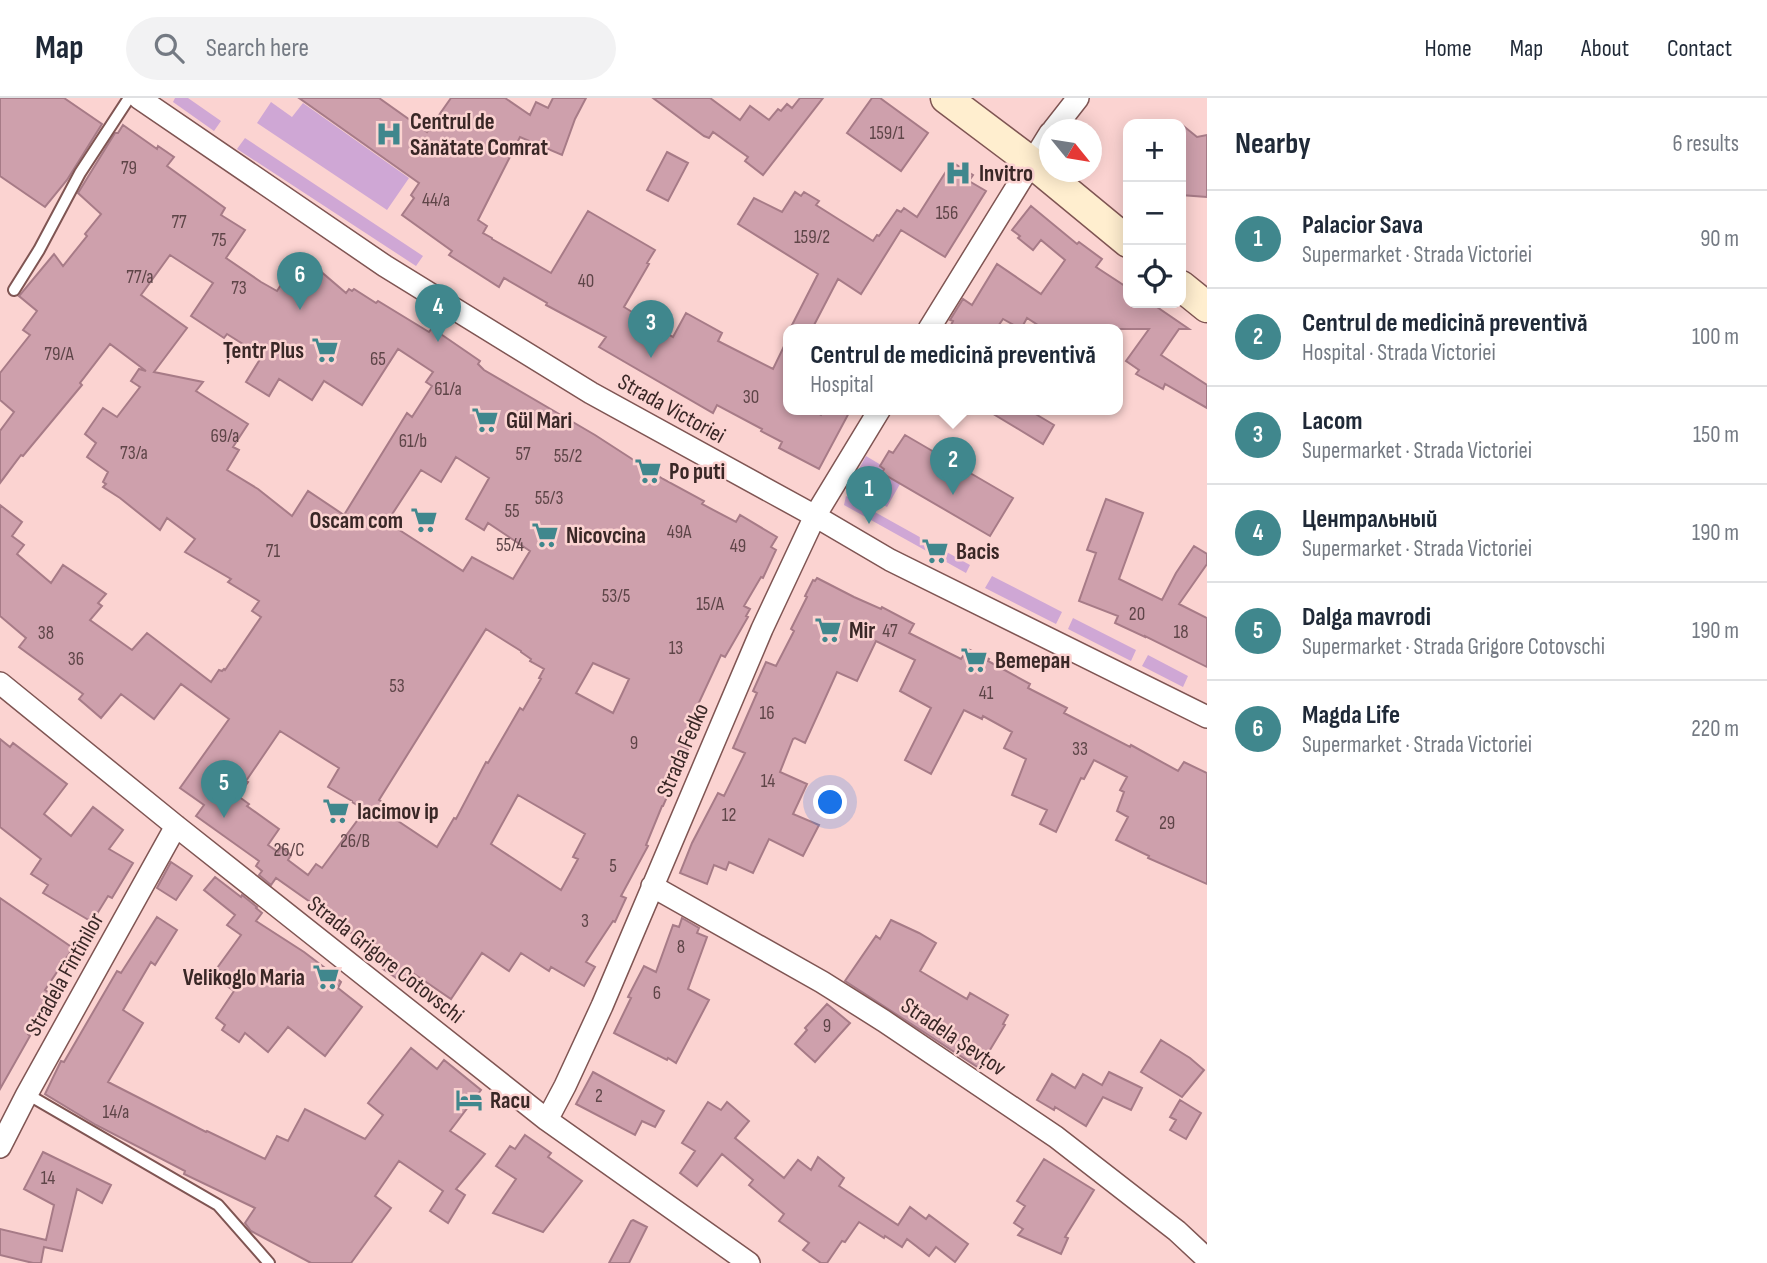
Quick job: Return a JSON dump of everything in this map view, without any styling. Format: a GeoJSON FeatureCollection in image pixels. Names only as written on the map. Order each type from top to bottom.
{"type":"FeatureCollection","features":[{"type":"Feature","properties":{"kind":"main road"},"geometry":{"type":"LineString","coordinates":[[946,98],[1031,162],[1123,238]]}},
{"type":"Feature","properties":{"kind":"main road"},"geometry":{"type":"LineString","coordinates":[[1186,290],[1207,307]]}},
{"type":"Feature","properties":{"kind":"street","name":"Strada Victoriei"},"geometry":{"type":"LineString","coordinates":[[139,98],[384,266],[591,393],[890,560],[1207,717]]}},
{"type":"Feature","properties":{"kind":"street"},"geometry":{"type":"LineString","coordinates":[[1061,119],[1078,98]]}},
{"type":"Feature","properties":{"kind":"street"},"geometry":{"type":"LineString","coordinates":[[932,324],[1039,150]]}},
{"type":"Feature","properties":{"kind":"street","name":"Strada Fedko"},"geometry":{"type":"LineString","coordinates":[[547,1120],[602,1006],[762,629],[815,516],[876,415]]}},
{"type":"Feature","properties":{"kind":"street","name":"Strada Grigore Cotovschi"},"geometry":{"type":"LineString","coordinates":[[0,683],[176,827],[547,1120],[749,1263]]}},
{"type":"Feature","properties":{"kind":"street","name":"Stradela Fîntînilor"},"geometry":{"type":"LineString","coordinates":[[0,1147],[176,827]]}},
{"type":"Feature","properties":{"kind":"street","name":"Stradela Șevțov"},"geometry":{"type":"LineString","coordinates":[[652,886],[822,982],[895,1028],[1056,1137],[1177,1231],[1207,1259]]}},
{"type":"Feature","properties":{"kind":"lane"},"geometry":{"type":"LineString","coordinates":[[15,290],[80,173],[129,98]]}},
{"type":"Feature","properties":{"kind":"lane"},"geometry":{"type":"LineString","coordinates":[[27,1094],[218,1205],[268,1263]]}},
{"type":"Feature","properties":{"kind":"shaded area"},"geometry":{"type":"Polygon","coordinates":[[[175,98],[188,98],[221,121],[214,131],[173,102],[175,98]]]}},
{"type":"Feature","properties":{"kind":"shaded area"},"geometry":{"type":"Polygon","coordinates":[[[271,102],[292,117],[303,103],[409,178],[387,210],[257,123],[271,102]]]}},
{"type":"Feature","properties":{"kind":"shaded area"},"geometry":{"type":"Polygon","coordinates":[[[245,138],[423,256],[416,266],[237,149],[245,138]]]}},
{"type":"Feature","properties":{"kind":"shaded area"},"geometry":{"type":"Polygon","coordinates":[[[866,456],[881,465],[884,469],[882,473],[900,484],[887,507],[850,485],[866,456]]]}},
{"type":"Feature","properties":{"kind":"shaded area"},"geometry":{"type":"Polygon","coordinates":[[[846,496],[970,565],[966,573],[844,505],[846,496]]]}},
{"type":"Feature","properties":{"kind":"shaded area"},"geometry":{"type":"Polygon","coordinates":[[[992,576],[1062,612],[1056,624],[985,588],[992,576]]]}},
{"type":"Feature","properties":{"kind":"shaded area"},"geometry":{"type":"Polygon","coordinates":[[[1073,618],[1136,650],[1131,661],[1068,629],[1073,618]]]}},
{"type":"Feature","properties":{"kind":"shaded area"},"geometry":{"type":"Polygon","coordinates":[[[1148,655],[1188,676],[1183,687],[1142,666],[1148,655]]]}},
{"type":"Feature","properties":{"kind":"building"},"geometry":{"type":"Polygon","coordinates":[[[0,98],[64,98],[102,124],[67,180],[45,207],[0,176],[0,98]]]}},
{"type":"Feature","properties":{"kind":"building"},"geometry":{"type":"Polygon","coordinates":[[[299,98],[379,98],[427,132],[451,98],[505,98],[530,115],[536,102],[548,108],[553,98],[586,98],[562,155],[520,137],[478,220],[487,226],[483,233],[551,273],[588,211],[655,250],[624,307],[673,337],[686,313],[722,333],[718,341],[773,369],[783,348],[783,415],[848,415],[819,469],[779,448],[782,442],[761,431],[762,429],[717,405],[713,413],[599,347],[606,337],[546,305],[547,303],[504,278],[499,287],[449,255],[452,251],[402,215],[414,198],[411,195],[419,183],[299,98]]]}},
{"type":"Feature","properties":{"kind":"building"},"geometry":{"type":"Polygon","coordinates":[[[653,98],[710,98],[740,120],[750,106],[769,120],[778,109],[781,111],[787,104],[792,108],[800,98],[823,98],[763,175],[745,161],[748,157],[713,132],[709,138],[704,136],[653,98]]]}},
{"type":"Feature","properties":{"kind":"building"},"geometry":{"type":"Polygon","coordinates":[[[872,98],[880,98],[928,133],[901,171],[847,133],[872,98]]]}},
{"type":"Feature","properties":{"kind":"building"},"geometry":{"type":"Polygon","coordinates":[[[123,125],[157,149],[158,146],[174,157],[167,166],[225,208],[221,215],[245,230],[226,258],[261,282],[277,291],[297,260],[319,270],[346,293],[349,289],[354,289],[429,332],[432,328],[480,361],[478,364],[484,370],[704,501],[702,504],[736,522],[740,515],[777,537],[771,547],[776,550],[763,578],[761,577],[744,606],[750,609],[746,616],[748,617],[725,657],[721,655],[695,711],[681,746],[688,749],[662,806],[646,845],[648,846],[621,896],[626,898],[615,922],[613,921],[586,962],[595,967],[584,986],[551,967],[549,971],[521,953],[509,971],[482,953],[451,999],[410,971],[402,982],[383,969],[388,962],[276,878],[271,885],[259,875],[262,871],[256,866],[259,861],[196,816],[204,805],[180,788],[229,719],[181,684],[154,719],[121,694],[101,718],[79,699],[83,694],[19,647],[26,638],[0,616],[0,505],[22,522],[12,536],[24,545],[17,554],[51,583],[63,565],[106,594],[98,603],[102,606],[90,620],[132,650],[147,633],[211,682],[219,670],[225,670],[261,617],[252,611],[259,601],[228,582],[231,579],[185,552],[195,539],[167,518],[160,530],[103,487],[108,472],[87,457],[96,443],[85,434],[103,408],[117,417],[140,387],[131,381],[139,369],[146,371],[110,344],[80,383],[82,385],[0,483],[0,431],[14,412],[0,400],[0,373],[30,335],[23,330],[37,311],[19,296],[54,254],[63,266],[101,214],[78,193],[115,133],[118,133],[123,125]],[[170,255],[141,295],[187,328],[154,372],[203,382],[196,391],[248,424],[233,447],[239,450],[227,470],[258,489],[292,516],[308,491],[344,515],[407,413],[412,417],[432,386],[426,382],[433,372],[398,349],[362,405],[324,381],[312,400],[279,379],[269,396],[246,382],[262,356],[227,334],[224,338],[191,316],[213,283],[170,255]],[[456,457],[441,482],[421,470],[387,522],[463,571],[472,557],[513,579],[530,551],[488,523],[484,530],[466,519],[489,478],[456,457]],[[486,629],[379,800],[399,813],[395,819],[437,847],[454,818],[456,819],[486,762],[488,763],[520,708],[523,710],[544,669],[486,629]],[[593,663],[576,693],[613,713],[629,679],[593,663]],[[280,731],[246,781],[248,782],[238,796],[249,804],[247,806],[279,829],[268,845],[278,852],[281,847],[291,855],[288,860],[308,875],[316,864],[322,868],[365,810],[328,787],[339,768],[280,731]],[[518,795],[491,844],[561,890],[578,859],[573,857],[585,834],[518,795]]]}},
{"type":"Feature","properties":{"kind":"building"},"geometry":{"type":"Polygon","coordinates":[[[1186,128],[1197,137],[1207,135],[1207,197],[1186,195],[1186,128]]]}},
{"type":"Feature","properties":{"kind":"building"},"geometry":{"type":"Polygon","coordinates":[[[667,152],[688,163],[668,201],[647,190],[667,152]]]}},
{"type":"Feature","properties":{"kind":"building"},"geometry":{"type":"Polygon","coordinates":[[[952,162],[973,175],[969,181],[986,191],[945,257],[901,230],[861,294],[838,279],[815,324],[793,324],[818,274],[738,224],[754,198],[782,212],[795,192],[801,196],[804,192],[819,201],[816,205],[873,241],[897,210],[901,212],[904,208],[917,217],[952,162]]]}},
{"type":"Feature","properties":{"kind":"building"},"geometry":{"type":"Polygon","coordinates":[[[1031,206],[1077,244],[1079,242],[1102,259],[1096,267],[1123,285],[1123,308],[1158,308],[1189,329],[1179,329],[1161,355],[1207,385],[1207,408],[1165,384],[1163,389],[1136,374],[1139,370],[1126,361],[1149,329],[1123,329],[1123,324],[1036,324],[1027,318],[1024,324],[1012,324],[1003,319],[1000,324],[952,324],[953,321],[950,320],[963,299],[972,305],[997,264],[1041,294],[1065,260],[1041,240],[1033,250],[1018,238],[1020,236],[1012,230],[1031,206]]]}},
{"type":"Feature","properties":{"kind":"building"},"geometry":{"type":"Polygon","coordinates":[[[995,415],[1037,415],[1054,425],[1043,444],[995,415]]]}},
{"type":"Feature","properties":{"kind":"building"},"geometry":{"type":"Polygon","coordinates":[[[905,435],[1013,498],[990,536],[882,473],[884,469],[880,466],[889,451],[893,453],[905,435]]]}},
{"type":"Feature","properties":{"kind":"building"},"geometry":{"type":"Polygon","coordinates":[[[1106,499],[1143,513],[1119,579],[1162,600],[1194,546],[1207,554],[1207,564],[1179,604],[1207,618],[1207,667],[1115,623],[1118,616],[1079,601],[1096,553],[1087,550],[1106,499]]]}},
{"type":"Feature","properties":{"kind":"building"},"geometry":{"type":"Polygon","coordinates":[[[817,578],[914,624],[909,633],[961,659],[968,649],[989,659],[988,661],[1030,684],[1028,688],[1067,708],[1064,713],[1178,771],[1184,762],[1207,773],[1207,884],[1148,858],[1149,856],[1116,840],[1128,817],[1117,811],[1124,792],[1120,790],[1127,777],[1094,760],[1084,779],[1081,778],[1056,832],[1040,824],[1047,810],[1012,795],[1026,759],[1004,748],[1012,732],[983,716],[982,719],[964,710],[931,774],[905,760],[931,708],[900,691],[915,660],[876,641],[857,681],[837,672],[805,743],[793,739],[780,772],[807,784],[793,814],[819,825],[803,856],[769,839],[753,873],[729,862],[726,870],[714,865],[707,884],[680,873],[718,793],[724,796],[745,753],[733,748],[757,693],[753,691],[766,662],[776,666],[794,631],[791,629],[807,597],[805,596],[813,580],[817,578]]]}},
{"type":"Feature","properties":{"kind":"building"},"geometry":{"type":"Polygon","coordinates":[[[0,739],[10,747],[13,743],[67,784],[44,814],[71,836],[93,807],[123,830],[109,849],[133,863],[112,898],[108,896],[92,922],[43,893],[48,885],[31,874],[41,859],[0,827],[0,739]]]}},
{"type":"Feature","properties":{"kind":"building"},"geometry":{"type":"Polygon","coordinates":[[[171,862],[192,876],[176,900],[157,888],[171,862]]]}},
{"type":"Feature","properties":{"kind":"building"},"geometry":{"type":"Polygon","coordinates":[[[215,877],[257,907],[262,913],[256,921],[329,971],[341,982],[338,988],[362,1007],[325,1056],[288,1027],[268,1052],[245,1033],[239,1042],[222,1030],[225,1025],[216,1018],[234,991],[212,975],[241,935],[227,925],[235,915],[204,890],[215,877]]]}},
{"type":"Feature","properties":{"kind":"building"},"geometry":{"type":"Polygon","coordinates":[[[0,898],[73,948],[45,990],[51,994],[0,1089],[0,898]]]}},
{"type":"Feature","properties":{"kind":"building"},"geometry":{"type":"Polygon","coordinates":[[[157,917],[177,930],[155,965],[151,962],[123,1010],[143,1023],[108,1082],[265,1159],[277,1136],[288,1141],[305,1109],[365,1139],[383,1115],[368,1103],[411,1048],[437,1069],[444,1060],[481,1090],[450,1131],[485,1154],[456,1189],[465,1195],[448,1223],[430,1211],[443,1191],[399,1161],[375,1196],[391,1208],[351,1263],[311,1263],[251,1231],[245,1223],[255,1208],[184,1174],[185,1171],[96,1125],[45,1094],[61,1061],[64,1062],[117,971],[121,973],[157,917]]]}},
{"type":"Feature","properties":{"kind":"building"},"geometry":{"type":"Polygon","coordinates":[[[682,918],[699,928],[697,933],[707,937],[688,989],[709,1000],[676,1063],[614,1033],[644,966],[656,972],[673,925],[679,927],[682,918]]]}},
{"type":"Feature","properties":{"kind":"building"},"geometry":{"type":"Polygon","coordinates":[[[891,920],[936,943],[920,971],[967,999],[970,993],[1008,1015],[1003,1024],[1005,1025],[979,1068],[845,981],[876,936],[880,939],[891,920]]]}},
{"type":"Feature","properties":{"kind":"building"},"geometry":{"type":"Polygon","coordinates":[[[827,1004],[850,1023],[815,1062],[795,1044],[807,1030],[805,1028],[827,1004]]]}},
{"type":"Feature","properties":{"kind":"building"},"geometry":{"type":"Polygon","coordinates":[[[1161,1040],[1204,1070],[1182,1097],[1141,1072],[1161,1040]]]}},
{"type":"Feature","properties":{"kind":"building"},"geometry":{"type":"Polygon","coordinates":[[[593,1072],[664,1111],[655,1127],[642,1121],[635,1135],[576,1104],[593,1072]]]}},
{"type":"Feature","properties":{"kind":"building"},"geometry":{"type":"Polygon","coordinates":[[[1109,1072],[1142,1088],[1131,1110],[1103,1097],[1086,1126],[1055,1107],[1054,1110],[1037,1100],[1052,1074],[1075,1088],[1083,1074],[1102,1085],[1109,1072]]]}},
{"type":"Feature","properties":{"kind":"building"},"geometry":{"type":"Polygon","coordinates":[[[1180,1100],[1201,1113],[1186,1139],[1170,1130],[1176,1120],[1170,1117],[1180,1100]]]}},
{"type":"Feature","properties":{"kind":"building"},"geometry":{"type":"Polygon","coordinates":[[[708,1102],[721,1110],[727,1102],[749,1121],[735,1138],[784,1178],[798,1160],[811,1170],[818,1157],[844,1178],[839,1186],[898,1225],[910,1207],[926,1219],[929,1215],[968,1244],[955,1262],[936,1247],[929,1256],[907,1239],[902,1247],[859,1222],[827,1263],[821,1263],[803,1250],[809,1243],[779,1221],[784,1214],[749,1185],[753,1180],[722,1154],[697,1186],[680,1173],[695,1151],[682,1143],[708,1102]]]}},
{"type":"Feature","properties":{"kind":"building"},"geometry":{"type":"Polygon","coordinates":[[[525,1135],[551,1153],[548,1157],[582,1181],[543,1232],[493,1213],[516,1179],[496,1166],[510,1146],[515,1149],[525,1135]]]}},
{"type":"Feature","properties":{"kind":"building"},"geometry":{"type":"Polygon","coordinates":[[[43,1152],[111,1185],[102,1203],[77,1189],[62,1251],[44,1247],[41,1263],[0,1255],[0,1229],[46,1240],[54,1205],[24,1189],[43,1152]]]}},
{"type":"Feature","properties":{"kind":"building"},"geometry":{"type":"Polygon","coordinates":[[[1044,1159],[1094,1190],[1065,1237],[1068,1238],[1061,1254],[1018,1235],[1023,1229],[1014,1223],[1025,1206],[1017,1201],[1044,1159]]]}},
{"type":"Feature","properties":{"kind":"building"},"geometry":{"type":"Polygon","coordinates":[[[631,1221],[647,1227],[629,1263],[609,1263],[631,1221]]]}},
{"type":"Feature","properties":{"kind":"place","name":"Centrul de Sănătate Comrat"},"geometry":{"type":"Point","coordinates":[389,134]}},
{"type":"Feature","properties":{"kind":"place","name":"Invitro"},"geometry":{"type":"Point","coordinates":[958,173]}},
{"type":"Feature","properties":{"kind":"place","name":"Magda Life"},"geometry":{"type":"Point","coordinates":[300,310]}},
{"type":"Feature","properties":{"kind":"place","name":"Центральный"},"geometry":{"type":"Point","coordinates":[438,342]}},
{"type":"Feature","properties":{"kind":"place","name":"Țentr Plus"},"geometry":{"type":"Point","coordinates":[325,350]}},
{"type":"Feature","properties":{"kind":"place","name":"Lacom"},"geometry":{"type":"Point","coordinates":[651,358]}},
{"type":"Feature","properties":{"kind":"place","name":"Gül Mari"},"geometry":{"type":"Point","coordinates":[485,420]}},
{"type":"Feature","properties":{"kind":"place","name":"Po puti"},"geometry":{"type":"Point","coordinates":[648,471]}},
{"type":"Feature","properties":{"kind":"place","name":"Centrul de medicină preventivă"},"geometry":{"type":"Point","coordinates":[953,495]}},
{"type":"Feature","properties":{"kind":"place","name":"Oscam com"},"geometry":{"type":"Point","coordinates":[424,520]}},
{"type":"Feature","properties":{"kind":"place","name":"Palacior Sava"},"geometry":{"type":"Point","coordinates":[869,524]}},
{"type":"Feature","properties":{"kind":"place","name":"Nicovcina"},"geometry":{"type":"Point","coordinates":[545,535]}},
{"type":"Feature","properties":{"kind":"place","name":"Bacis"},"geometry":{"type":"Point","coordinates":[935,551]}},
{"type":"Feature","properties":{"kind":"place","name":"Mir"},"geometry":{"type":"Point","coordinates":[828,630]}},
{"type":"Feature","properties":{"kind":"place","name":"Ветеран"},"geometry":{"type":"Point","coordinates":[974,660]}},
{"type":"Feature","properties":{"kind":"place","name":"Iacimov ip"},"geometry":{"type":"Point","coordinates":[336,811]}},
{"type":"Feature","properties":{"kind":"place","name":"Dalga mavrodi"},"geometry":{"type":"Point","coordinates":[224,818]}},
{"type":"Feature","properties":{"kind":"place","name":"Velikoglo Maria"},"geometry":{"type":"Point","coordinates":[326,977]}},
{"type":"Feature","properties":{"kind":"place","name":"Racu"},"geometry":{"type":"Point","coordinates":[469,1100]}}]}
